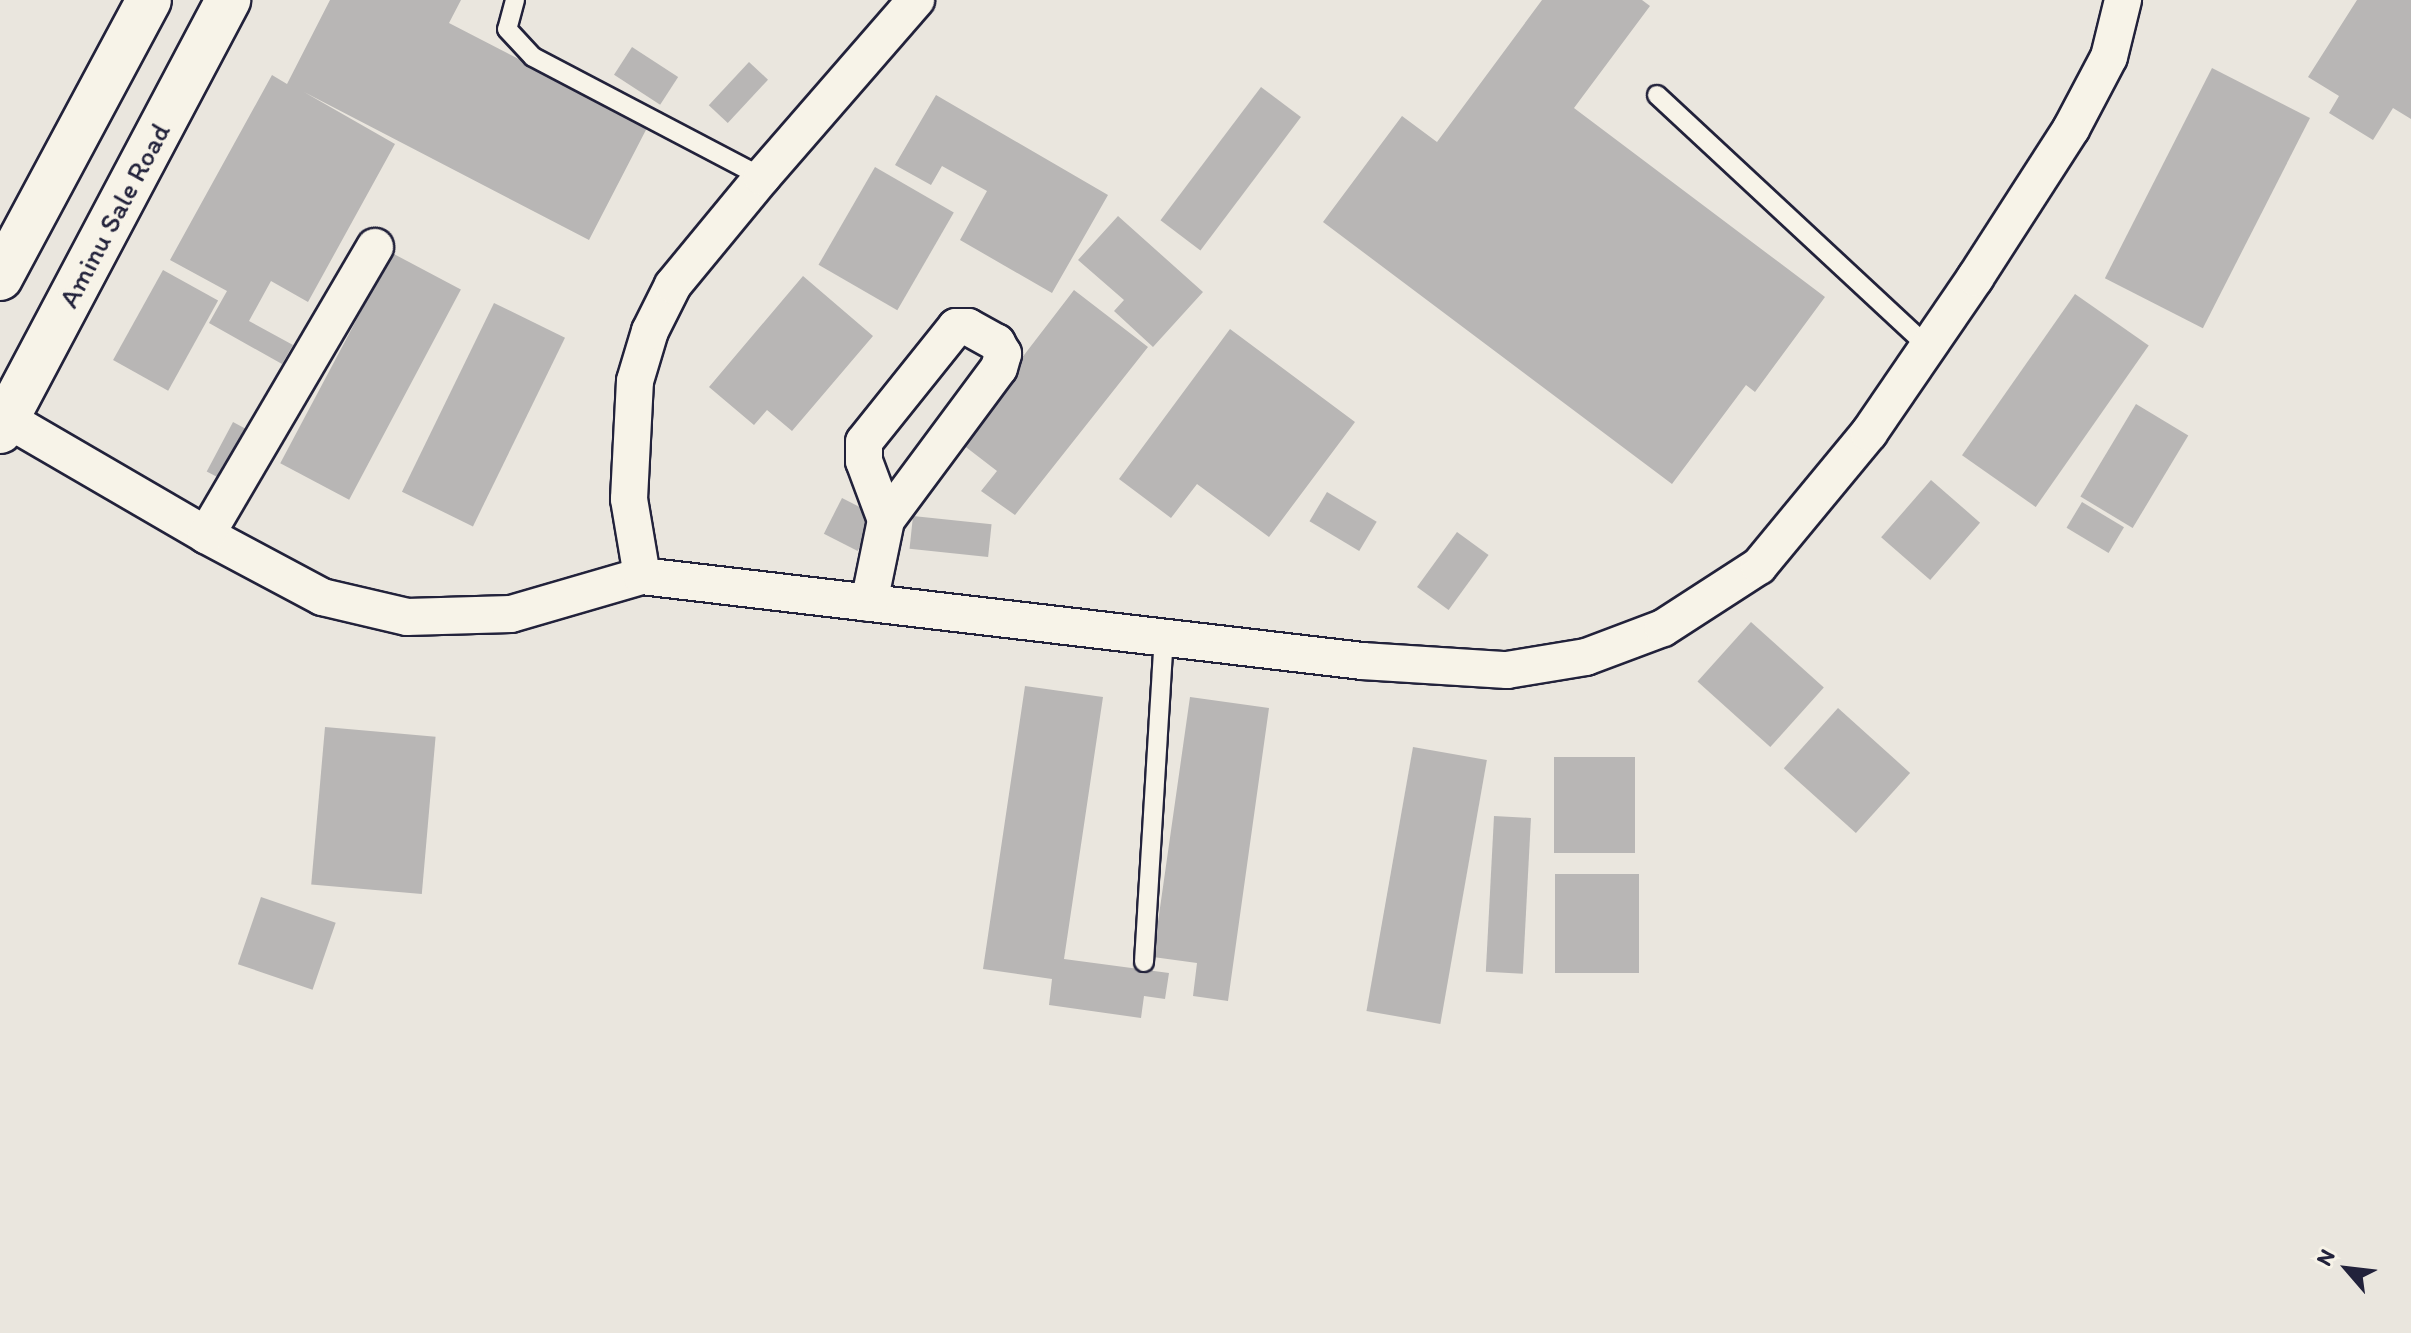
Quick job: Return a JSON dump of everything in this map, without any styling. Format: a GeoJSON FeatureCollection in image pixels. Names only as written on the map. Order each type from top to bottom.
{"type":"FeatureCollection","features":[{"type":"Feature","properties":{"kind":"street"},"geometry":{"type":"LineString","coordinates":[[0,278],[149,0]]}},
{"type":"Feature","properties":{"kind":"street","name":"Aminu Sale Road"},"geometry":{"type":"LineString","coordinates":[[2,421],[228,0]]}},
{"type":"Feature","properties":{"kind":"street"},"geometry":{"type":"LineString","coordinates":[[642,576],[629,499],[635,381],[650,331],[673,285],[916,0]]}},
{"type":"Feature","properties":{"kind":"street"},"geometry":{"type":"LineString","coordinates":[[2,421],[322,597],[407,617],[511,614],[642,576],[1362,661],[1507,670],[1586,657],[1650,633],[1716,597],[1759,566],[1869,433],[2071,129],[2109,57],[2123,0]]}},
{"type":"Feature","properties":{"kind":"street"},"geometry":{"type":"LineString","coordinates":[[206,535],[375,247]]}},
{"type":"Feature","properties":{"kind":"street"},"geometry":{"type":"LineString","coordinates":[[869,603],[886,520],[999,368],[1003,354],[997,343],[968,327],[956,327],[864,442],[864,461],[886,520]]}},
{"type":"Feature","properties":{"kind":"lane"},"geometry":{"type":"LineString","coordinates":[[515,0],[507,29],[533,57],[762,177]]}},
{"type":"Feature","properties":{"kind":"lane"},"geometry":{"type":"LineString","coordinates":[[1657,95],[1928,347]]}},
{"type":"Feature","properties":{"kind":"lane"},"geometry":{"type":"LineString","coordinates":[[1144,962],[1164,638]]}},
{"type":"Feature","properties":{"kind":"building"},"geometry":{"type":"Polygon","coordinates":[[[330,0],[461,0],[449,23],[648,126],[589,240],[304,92],[395,144],[308,302],[271,281],[249,321],[293,345],[282,364],[209,323],[227,291],[170,260],[272,75],[287,84],[330,0]]]}},
{"type":"Feature","properties":{"kind":"building"},"geometry":{"type":"Polygon","coordinates":[[[1542,0],[1642,0],[1650,6],[1574,108],[1825,297],[1755,392],[1746,385],[1672,484],[1323,222],[1402,116],[1437,142],[1542,0]]]}},
{"type":"Feature","properties":{"kind":"building"},"geometry":{"type":"Polygon","coordinates":[[[2357,0],[2411,0],[2411,119],[2393,108],[2373,140],[2329,113],[2339,96],[2308,77],[2357,0]]]}},
{"type":"Feature","properties":{"kind":"building"},"geometry":{"type":"Polygon","coordinates":[[[632,47],[678,77],[660,105],[614,75],[632,47]]]}},
{"type":"Feature","properties":{"kind":"building"},"geometry":{"type":"Polygon","coordinates":[[[749,62],[768,80],[728,123],[709,105],[749,62]]]}},
{"type":"Feature","properties":{"kind":"building"},"geometry":{"type":"Polygon","coordinates":[[[2212,68],[2310,118],[2203,328],[2105,278],[2212,68]]]}},
{"type":"Feature","properties":{"kind":"building"},"geometry":{"type":"Polygon","coordinates":[[[1261,87],[1301,117],[1200,250],[1160,220],[1261,87]]]}},
{"type":"Feature","properties":{"kind":"building"},"geometry":{"type":"Polygon","coordinates":[[[936,95],[1108,195],[1052,293],[960,240],[987,191],[942,166],[931,185],[895,165],[936,95]]]}},
{"type":"Feature","properties":{"kind":"building"},"geometry":{"type":"Polygon","coordinates":[[[875,167],[954,212],[897,310],[818,265],[875,167]]]}},
{"type":"Feature","properties":{"kind":"building"},"geometry":{"type":"Polygon","coordinates":[[[1118,216],[1203,292],[1153,347],[1114,311],[1124,300],[1078,260],[1118,216]]]}},
{"type":"Feature","properties":{"kind":"building"},"geometry":{"type":"Polygon","coordinates":[[[392,253],[461,290],[349,500],[280,463],[392,253]]]}},
{"type":"Feature","properties":{"kind":"building"},"geometry":{"type":"Polygon","coordinates":[[[163,270],[218,301],[168,391],[113,360],[163,270]]]}},
{"type":"Feature","properties":{"kind":"building"},"geometry":{"type":"Polygon","coordinates":[[[803,276],[873,336],[792,431],[767,410],[754,425],[709,387],[803,276]]]}},
{"type":"Feature","properties":{"kind":"building"},"geometry":{"type":"Polygon","coordinates":[[[1074,290],[1148,347],[1015,515],[981,491],[997,471],[958,441],[1074,290]]]}},
{"type":"Feature","properties":{"kind":"building"},"geometry":{"type":"Polygon","coordinates":[[[2075,294],[2149,346],[2036,507],[1962,455],[2075,294]]]}},
{"type":"Feature","properties":{"kind":"building"},"geometry":{"type":"Polygon","coordinates":[[[494,303],[565,338],[473,526],[402,492],[494,303]]]}},
{"type":"Feature","properties":{"kind":"building"},"geometry":{"type":"Polygon","coordinates":[[[1230,329],[1355,422],[1269,537],[1197,484],[1171,518],[1119,479],[1230,329]]]}},
{"type":"Feature","properties":{"kind":"building"},"geometry":{"type":"Polygon","coordinates":[[[2136,404],[2188,435],[2133,528],[2080,497],[2136,404]]]}},
{"type":"Feature","properties":{"kind":"building"},"geometry":{"type":"Polygon","coordinates":[[[233,422],[250,431],[223,480],[207,471],[233,422]]]}},
{"type":"Feature","properties":{"kind":"building"},"geometry":{"type":"Polygon","coordinates":[[[1931,480],[1980,523],[1930,580],[1881,537],[1931,480]]]}},
{"type":"Feature","properties":{"kind":"building"},"geometry":{"type":"Polygon","coordinates":[[[1327,492],[1377,522],[1359,551],[1309,521],[1327,492]]]}},
{"type":"Feature","properties":{"kind":"building"},"geometry":{"type":"Polygon","coordinates":[[[842,498],[876,515],[858,551],[824,534],[842,498]]]}},
{"type":"Feature","properties":{"kind":"building"},"geometry":{"type":"Polygon","coordinates":[[[2082,502],[2124,527],[2109,553],[2067,528],[2082,502]]]}},
{"type":"Feature","properties":{"kind":"building"},"geometry":{"type":"Polygon","coordinates":[[[913,516],[992,524],[988,557],[910,549],[913,516]]]}},
{"type":"Feature","properties":{"kind":"building"},"geometry":{"type":"Polygon","coordinates":[[[1457,532],[1489,555],[1449,610],[1417,587],[1457,532]]]}},
{"type":"Feature","properties":{"kind":"building"},"geometry":{"type":"Polygon","coordinates":[[[1751,622],[1824,688],[1770,747],[1697,681],[1751,622]]]}},
{"type":"Feature","properties":{"kind":"building"},"geometry":{"type":"Polygon","coordinates":[[[1025,686],[1103,697],[1064,959],[1169,973],[1165,999],[1144,996],[1141,1018],[1049,1005],[1052,979],[983,969],[1025,686]]]}},
{"type":"Feature","properties":{"kind":"building"},"geometry":{"type":"Polygon","coordinates":[[[1190,697],[1269,708],[1228,1001],[1193,996],[1197,963],[1153,957],[1190,697]]]}},
{"type":"Feature","properties":{"kind":"building"},"geometry":{"type":"Polygon","coordinates":[[[1838,708],[1910,773],[1856,833],[1784,768],[1838,708]]]}},
{"type":"Feature","properties":{"kind":"building"},"geometry":{"type":"Polygon","coordinates":[[[325,727],[436,737],[422,894],[311,884],[325,727]]]}},
{"type":"Feature","properties":{"kind":"building"},"geometry":{"type":"Polygon","coordinates":[[[1413,747],[1487,760],[1440,1024],[1366,1011],[1413,747]]]}},
{"type":"Feature","properties":{"kind":"building"},"geometry":{"type":"Polygon","coordinates":[[[1554,757],[1635,757],[1635,853],[1554,853],[1554,757]]]}},
{"type":"Feature","properties":{"kind":"building"},"geometry":{"type":"Polygon","coordinates":[[[1494,816],[1531,818],[1523,974],[1486,972],[1494,816]]]}},
{"type":"Feature","properties":{"kind":"building"},"geometry":{"type":"Polygon","coordinates":[[[1555,874],[1639,874],[1639,973],[1555,973],[1555,874]]]}},
{"type":"Feature","properties":{"kind":"building"},"geometry":{"type":"Polygon","coordinates":[[[261,897],[336,923],[313,990],[238,964],[261,897]]]}}]}
